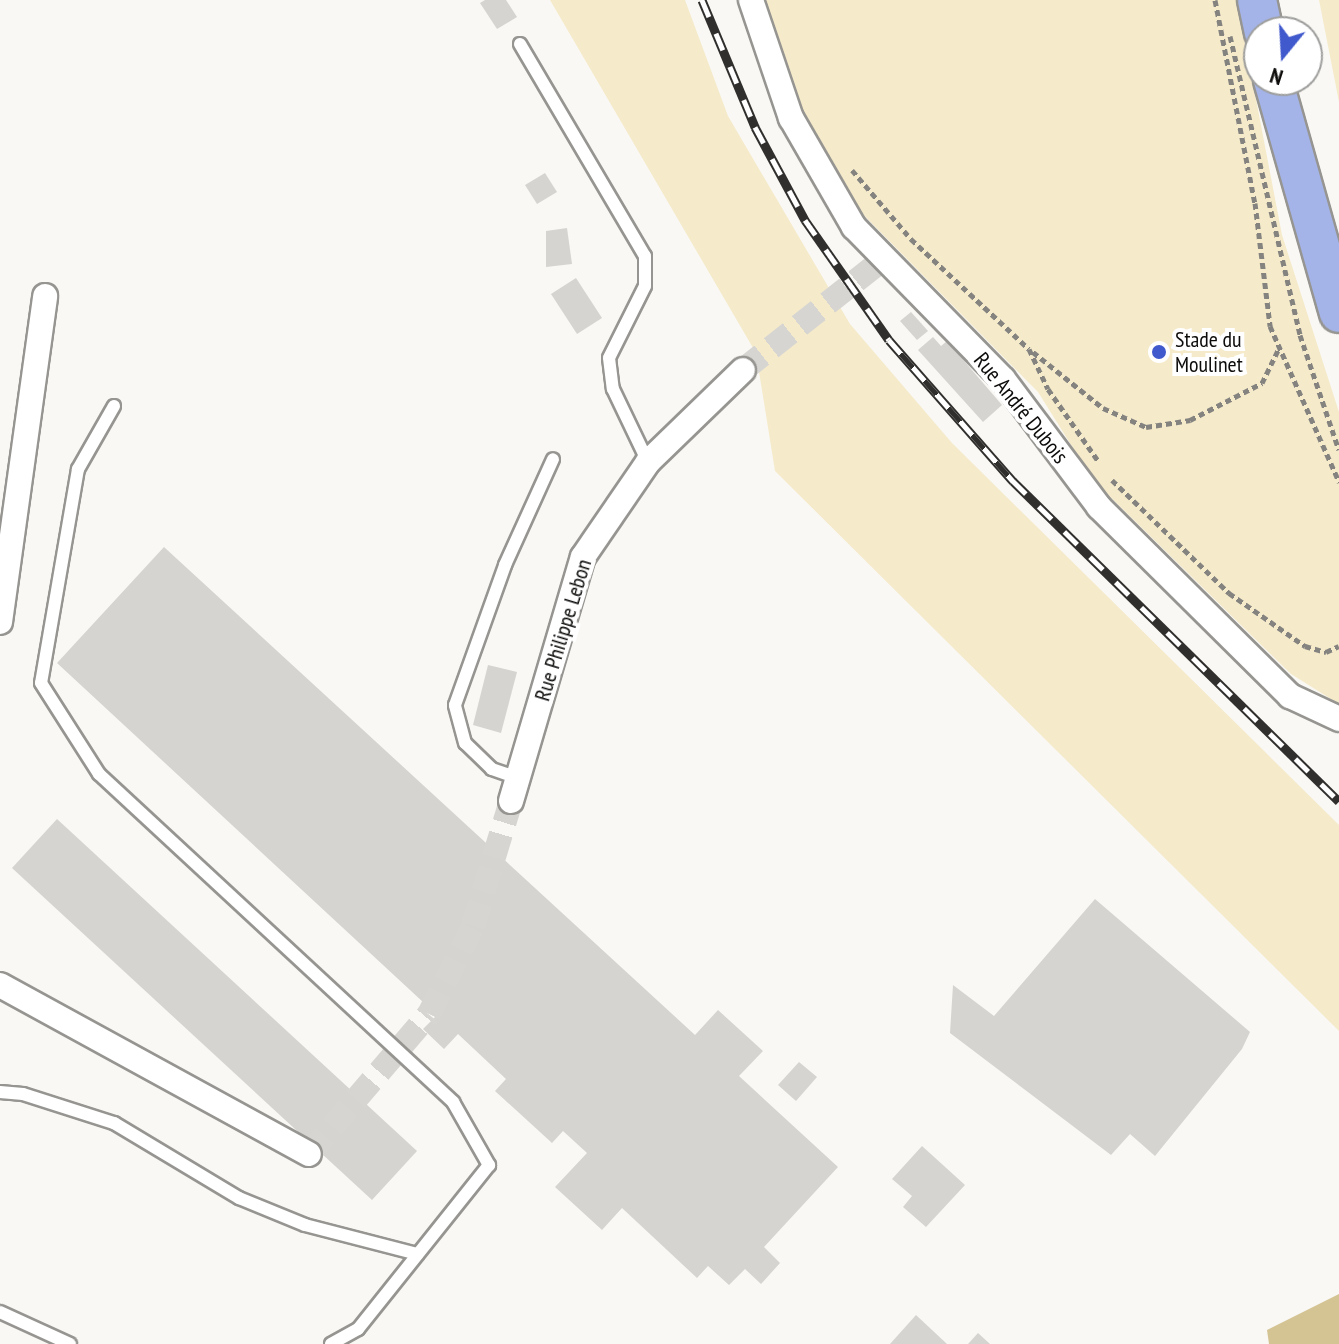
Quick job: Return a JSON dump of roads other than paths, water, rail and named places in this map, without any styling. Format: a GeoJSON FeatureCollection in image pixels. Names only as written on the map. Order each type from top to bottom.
{"type":"FeatureCollection","features":[{"type":"Feature","properties":{"kind":"main road"},"geometry":{"type":"LineString","coordinates":[[1278,96],[1339,313]]}},
{"type":"Feature","properties":{"kind":"street","name":"Rue André Dubois"},"geometry":{"type":"LineString","coordinates":[[751,0],[791,118],[854,227],[1003,379],[1099,507],[1290,696],[1339,719]]}},
{"type":"Feature","properties":{"kind":"street"},"geometry":{"type":"LineString","coordinates":[[0,622],[45,296]]}},
{"type":"Feature","properties":{"kind":"street","name":"Rue Philippe Lebon"},"geometry":{"type":"LineString","coordinates":[[511,801],[583,557],[648,462],[743,370]]}},
{"type":"Feature","properties":{"kind":"street"},"geometry":{"type":"LineString","coordinates":[[0,985],[309,1154]]}},
{"type":"Feature","properties":{"kind":"lane"},"geometry":{"type":"LineString","coordinates":[[520,44],[645,256],[645,286],[609,358],[613,389],[648,462]]}},
{"type":"Feature","properties":{"kind":"lane"},"geometry":{"type":"LineString","coordinates":[[114,406],[78,469],[41,683],[99,774],[453,1102],[489,1165],[358,1329],[331,1344]]}},
{"type":"Feature","properties":{"kind":"lane"},"geometry":{"type":"LineString","coordinates":[[518,778],[492,769],[465,743],[455,705],[505,565],[553,459]]}},
{"type":"Feature","properties":{"kind":"lane"},"geometry":{"type":"LineString","coordinates":[[0,1092],[23,1094],[114,1123],[239,1198],[305,1225],[417,1254]]}},
{"type":"Feature","properties":{"kind":"lane"},"geometry":{"type":"LineString","coordinates":[[0,1312],[70,1344]]}},
{"type":"Feature","properties":{"kind":"tunnel"},"geometry":{"type":"LineString","coordinates":[[743,370],[885,258]]}},
{"type":"Feature","properties":{"kind":"tunnel"},"geometry":{"type":"LineString","coordinates":[[309,1154],[429,1014],[473,926],[511,801]]}},
{"type":"Feature","properties":{"kind":"railway"},"geometry":{"type":"LineString","coordinates":[[702,0],[755,127],[805,220],[889,340],[1013,481],[1339,801]]}},
{"type":"Feature","properties":{"kind":"place","name":"Stade du Moulinet"},"geometry":{"type":"Point","coordinates":[1159,352]}}]}
